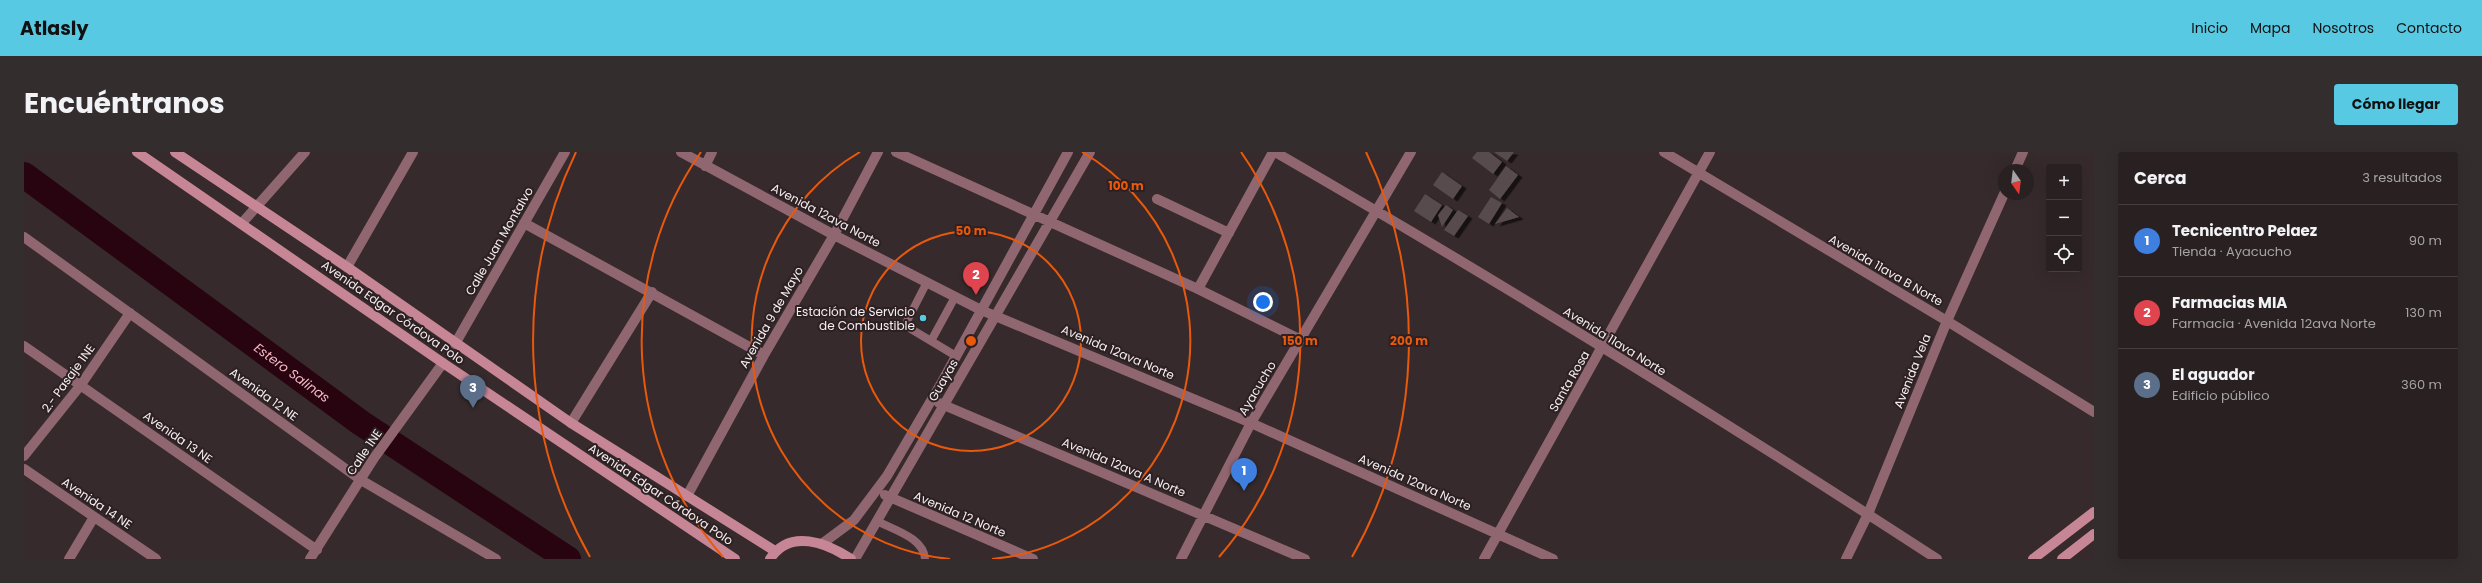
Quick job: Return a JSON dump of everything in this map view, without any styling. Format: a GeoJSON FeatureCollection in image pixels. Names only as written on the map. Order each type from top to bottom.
{"type":"FeatureCollection","features":[{"type":"Feature","properties":{"kind":"main road","name":"Avenida Edgar Córdova Polo"},"geometry":{"type":"LineString","coordinates":[[137,152],[443,363],[735,559]]}},
{"type":"Feature","properties":{"kind":"main road","name":"Avenida Edgar Córdova Polo"},"geometry":{"type":"LineString","coordinates":[[175,152],[347,267],[455,344],[571,423],[687,496],[773,555]]}},
{"type":"Feature","properties":{"kind":"main road"},"geometry":{"type":"LineString","coordinates":[[2033,559],[2094,512]]}},
{"type":"Feature","properties":{"kind":"main road"},"geometry":{"type":"LineString","coordinates":[[2062,559],[2094,534]]}},
{"type":"Feature","properties":{"kind":"main road"},"geometry":{"type":"LineString","coordinates":[[773,555],[802,541],[823,543],[851,559]]}},
{"type":"Feature","properties":{"kind":"street"},"geometry":{"type":"LineString","coordinates":[[242,223],[305,152]]}},
{"type":"Feature","properties":{"kind":"street"},"geometry":{"type":"LineString","coordinates":[[347,267],[413,152]]}},
{"type":"Feature","properties":{"kind":"street","name":"Calle Juan Montalvo"},"geometry":{"type":"LineString","coordinates":[[455,344],[565,152]]}},
{"type":"Feature","properties":{"kind":"street","name":"Avenida 12ava Norte"},"geometry":{"type":"LineString","coordinates":[[681,152],[834,235],[981,310],[1251,423],[1553,559]]}},
{"type":"Feature","properties":{"kind":"street"},"geometry":{"type":"LineString","coordinates":[[705,166],[712,152]]}},
{"type":"Feature","properties":{"kind":"street","name":"Avenida 9 de Mayo"},"geometry":{"type":"LineString","coordinates":[[687,496],[764,354],[834,235],[878,152]]}},
{"type":"Feature","properties":{"kind":"street"},"geometry":{"type":"LineString","coordinates":[[896,152],[1034,213],[1198,289],[1301,340]]}},
{"type":"Feature","properties":{"kind":"street","name":"Guayas"},"geometry":{"type":"LineString","coordinates":[[823,543],[854,520],[878,491],[933,398],[1068,152]]}},
{"type":"Feature","properties":{"kind":"street","name":"Guayas"},"geometry":{"type":"LineString","coordinates":[[855,559],[944,406],[1049,220],[1090,152]]}},
{"type":"Feature","properties":{"kind":"street"},"geometry":{"type":"LineString","coordinates":[[1198,289],[1274,152]]}},
{"type":"Feature","properties":{"kind":"street","name":"Avenida 11ava Norte"},"geometry":{"type":"LineString","coordinates":[[1274,152],[1378,211],[1602,348],[1868,514],[1937,559]]}},
{"type":"Feature","properties":{"kind":"street","name":"Ayacucho"},"geometry":{"type":"LineString","coordinates":[[1181,559],[1251,423],[1378,211],[1411,152]]}},
{"type":"Feature","properties":{"kind":"street","name":"Avenida 11ava B Norte"},"geometry":{"type":"LineString","coordinates":[[1664,152],[1697,174],[1947,321],[2094,412]]}},
{"type":"Feature","properties":{"kind":"street","name":"Santa Rosa"},"geometry":{"type":"LineString","coordinates":[[1484,559],[1710,152]]}},
{"type":"Feature","properties":{"kind":"street"},"geometry":{"type":"LineString","coordinates":[[2018,164],[2024,152]]}},
{"type":"Feature","properties":{"kind":"street"},"geometry":{"type":"LineString","coordinates":[[1157,200],[1229,232]]}},
{"type":"Feature","properties":{"kind":"street","name":"Avenida Vela"},"geometry":{"type":"LineString","coordinates":[[1846,559],[1868,514],[1947,321],[2001,200]]}},
{"type":"Feature","properties":{"kind":"street"},"geometry":{"type":"LineString","coordinates":[[524,223],[764,354]]}},
{"type":"Feature","properties":{"kind":"street","name":"Avenida 12 NE"},"geometry":{"type":"LineString","coordinates":[[24,237],[361,480],[496,559]]}},
{"type":"Feature","properties":{"kind":"street"},"geometry":{"type":"LineString","coordinates":[[571,423],[652,292]]}},
{"type":"Feature","properties":{"kind":"street","name":"2.- Pasaje 1NE"},"geometry":{"type":"LineString","coordinates":[[24,456],[80,386],[130,313]]}},
{"type":"Feature","properties":{"kind":"street","name":"Avenida 13 NE"},"geometry":{"type":"LineString","coordinates":[[24,346],[316,550]]}},
{"type":"Feature","properties":{"kind":"street","name":"Calle 1NE"},"geometry":{"type":"LineString","coordinates":[[310,559],[374,458],[443,363]]}},
{"type":"Feature","properties":{"kind":"street","name":"Avenida 12ava A Norte"},"geometry":{"type":"LineString","coordinates":[[933,398],[944,406],[1305,559]]}},
{"type":"Feature","properties":{"kind":"street","name":"Avenida 14 NE"},"geometry":{"type":"LineString","coordinates":[[24,469],[156,559]]}},
{"type":"Feature","properties":{"kind":"street","name":"Avenida 12 Norte"},"geometry":{"type":"LineString","coordinates":[[878,491],[1032,559]]}},
{"type":"Feature","properties":{"kind":"street"},"geometry":{"type":"LineString","coordinates":[[69,559],[94,517]]}},
{"type":"Feature","properties":{"kind":"lane"},"geometry":{"type":"LineString","coordinates":[[927,282],[907,321],[912,329],[956,356]]}},
{"type":"Feature","properties":{"kind":"lane"},"geometry":{"type":"LineString","coordinates":[[931,341],[955,297]]}},
{"type":"Feature","properties":{"kind":"lane"},"geometry":{"type":"LineString","coordinates":[[877,521],[918,543],[925,550],[925,559]]}},
{"type":"Feature","properties":{"kind":"building"},"geometry":{"type":"Polygon","coordinates":[[[1477,152],[1489,152],[1502,162],[1493,174],[1472,158],[1477,152]]]}},
{"type":"Feature","properties":{"kind":"building"},"geometry":{"type":"Polygon","coordinates":[[[1494,152],[1514,152],[1507,161],[1494,152]]]}},
{"type":"Feature","properties":{"kind":"building"},"geometry":{"type":"Polygon","coordinates":[[[1506,166],[1518,175],[1500,199],[1489,190],[1506,166]]]}},
{"type":"Feature","properties":{"kind":"building"},"geometry":{"type":"Polygon","coordinates":[[[1442,172],[1462,186],[1453,199],[1433,185],[1442,172]]]}},
{"type":"Feature","properties":{"kind":"building"},"geometry":{"type":"Polygon","coordinates":[[[1425,194],[1442,205],[1431,222],[1414,211],[1425,194]]]}},
{"type":"Feature","properties":{"kind":"building"},"geometry":{"type":"Polygon","coordinates":[[[1491,197],[1502,203],[1489,224],[1478,217],[1491,197]]]}},
{"type":"Feature","properties":{"kind":"building"},"geometry":{"type":"Polygon","coordinates":[[[1446,205],[1453,210],[1442,227],[1438,215],[1446,205]]]}},
{"type":"Feature","properties":{"kind":"building"},"geometry":{"type":"Polygon","coordinates":[[[1507,208],[1519,217],[1495,224],[1507,208]]]}},
{"type":"Feature","properties":{"kind":"building"},"geometry":{"type":"Polygon","coordinates":[[[1458,210],[1468,216],[1454,236],[1444,230],[1458,210]]]}},
{"type":"Feature","properties":{"kind":"waterway","name":"Estero Salinas"},"geometry":{"type":"LineString","coordinates":[[24,175],[361,423],[568,559]]}},
{"type":"Feature","properties":{"kind":"place","name":"Farmacias MIA"},"geometry":{"type":"Point","coordinates":[976,295]}},
{"type":"Feature","properties":{"kind":"place","name":"Estación de Servicio de Combustible"},"geometry":{"type":"Point","coordinates":[923,318]}},
{"type":"Feature","properties":{"kind":"place","name":"El aguador"},"geometry":{"type":"Point","coordinates":[473,408]}},
{"type":"Feature","properties":{"kind":"place","name":"Tecnicentro Pelaez"},"geometry":{"type":"Point","coordinates":[1244,491]}}]}
